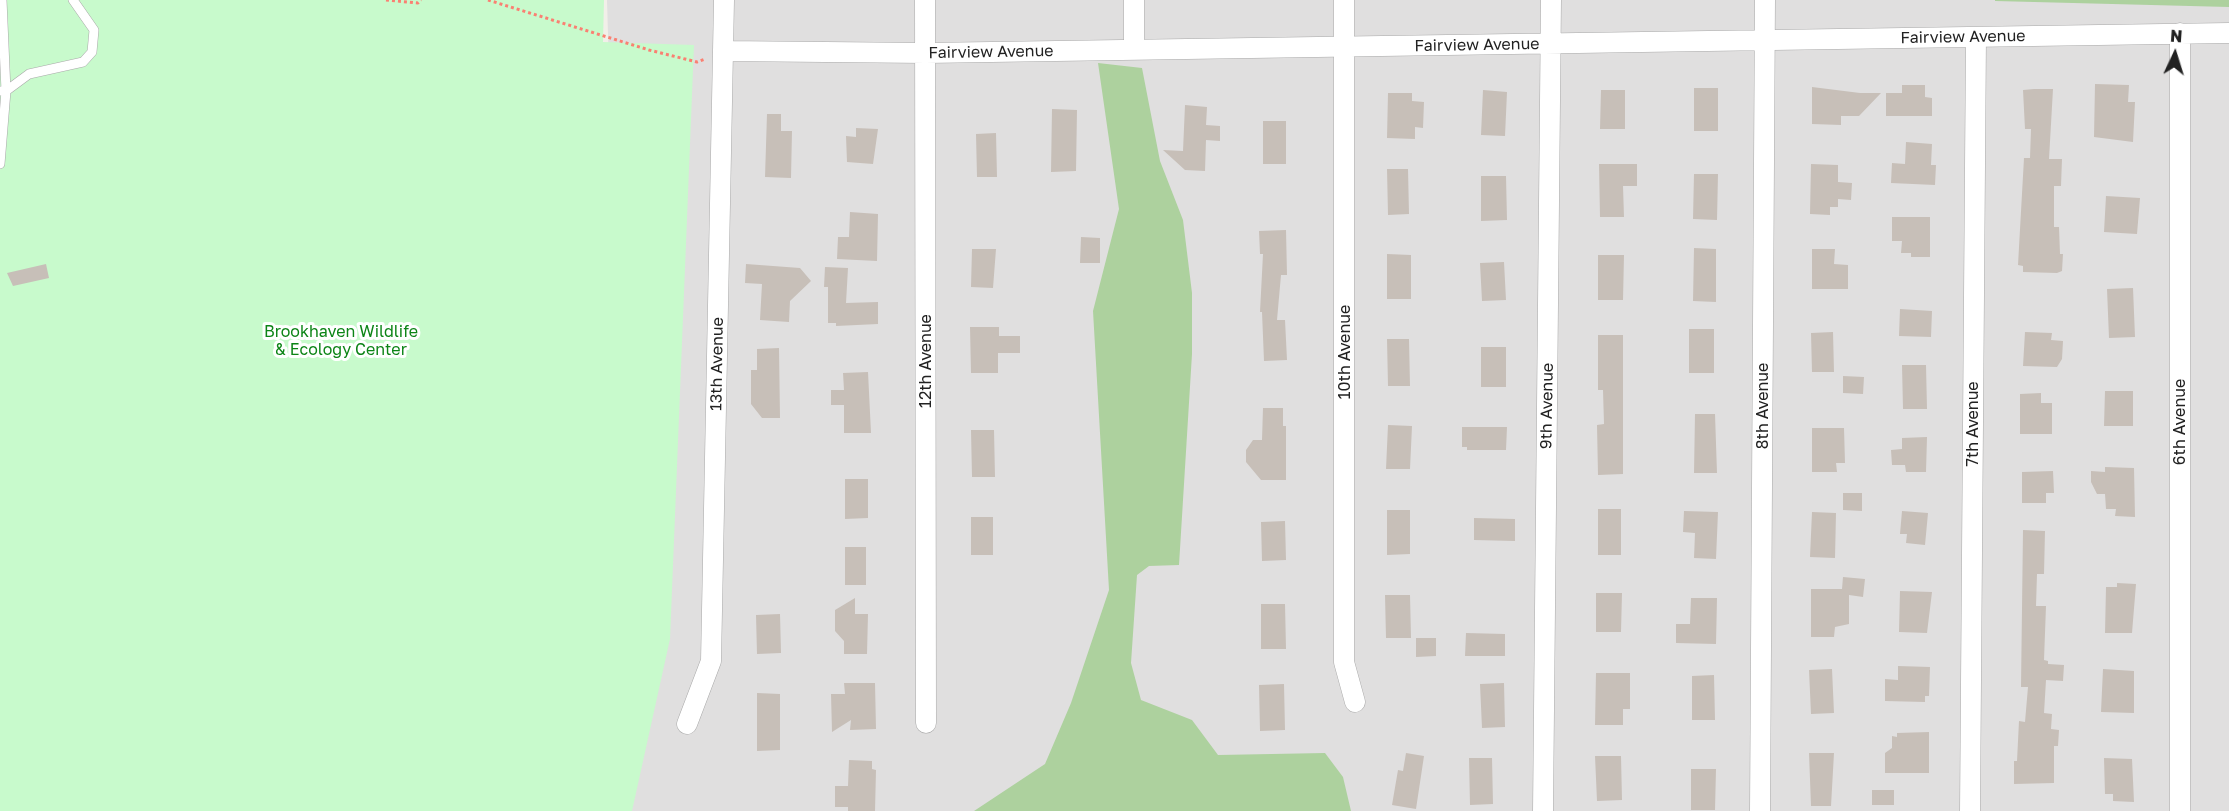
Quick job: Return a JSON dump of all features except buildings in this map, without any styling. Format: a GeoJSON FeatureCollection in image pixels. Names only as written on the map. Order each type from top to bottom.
{"type":"FeatureCollection","features":[{"type":"Feature","properties":{"kind":"street","name":"13th Avenue"},"geometry":{"type":"LineString","coordinates":[[687,724],[711,661],[724,0]]}},
{"type":"Feature","properties":{"kind":"street","name":"12th Avenue"},"geometry":{"type":"LineString","coordinates":[[926,0],[926,723]]}},
{"type":"Feature","properties":{"kind":"street"},"geometry":{"type":"LineString","coordinates":[[1134,0],[1134,50]]}},
{"type":"Feature","properties":{"kind":"street","name":"10th Avenue"},"geometry":{"type":"LineString","coordinates":[[1344,0],[1344,662],[1355,702]]}},
{"type":"Feature","properties":{"kind":"street","name":"9th Avenue"},"geometry":{"type":"LineString","coordinates":[[1543,811],[1551,0]]}},
{"type":"Feature","properties":{"kind":"street","name":"8th Avenue"},"geometry":{"type":"LineString","coordinates":[[1760,811],[1765,0]]}},
{"type":"Feature","properties":{"kind":"street","name":"6th Avenue"},"geometry":{"type":"LineString","coordinates":[[2180,33],[2180,811]]}},
{"type":"Feature","properties":{"kind":"street","name":"Fairview Avenue"},"geometry":{"type":"LineString","coordinates":[[724,51],[926,53],[2229,33]]}},
{"type":"Feature","properties":{"kind":"street","name":"7th Avenue"},"geometry":{"type":"LineString","coordinates":[[1970,811],[1976,37]]}},
{"type":"Feature","properties":{"kind":"lane"},"geometry":{"type":"LineString","coordinates":[[0,164],[3,91],[2,0]]}},
{"type":"Feature","properties":{"kind":"lane"},"geometry":{"type":"LineString","coordinates":[[3,91],[29,74],[83,62],[92,52],[94,30],[73,0]]}},
{"type":"Feature","properties":{"kind":"path"},"geometry":{"type":"LineString","coordinates":[[386,0],[418,3],[422,0]]}},
{"type":"Feature","properties":{"kind":"path"},"geometry":{"type":"LineString","coordinates":[[488,0],[649,50],[698,62],[724,51]]}},
{"type":"Feature","properties":{"kind":"shaded area"},"geometry":{"type":"Polygon","coordinates":[[[607,0],[2229,0],[2229,811],[631,811],[607,0]]]}},
{"type":"Feature","properties":{"kind":"green space","name":"Brookhaven Wildlife & Ecology Center"},"geometry":{"type":"Polygon","coordinates":[[[0,0],[604,0],[603,42],[694,45],[670,639],[632,811],[0,811],[0,0]]]}},
{"type":"Feature","properties":{"kind":"green space"},"geometry":{"type":"Polygon","coordinates":[[[2229,0],[2229,7],[1995,1],[2229,0]]]}},
{"type":"Feature","properties":{"kind":"green space"},"geometry":{"type":"Polygon","coordinates":[[[1098,63],[1142,68],[1160,161],[1183,220],[1192,293],[1192,354],[1179,565],[1149,566],[1137,575],[1131,663],[1141,700],[1192,720],[1218,755],[1325,753],[1343,777],[1351,811],[974,811],[1045,764],[1071,703],[1109,590],[1093,311],[1119,209],[1098,63]]]}}]}
